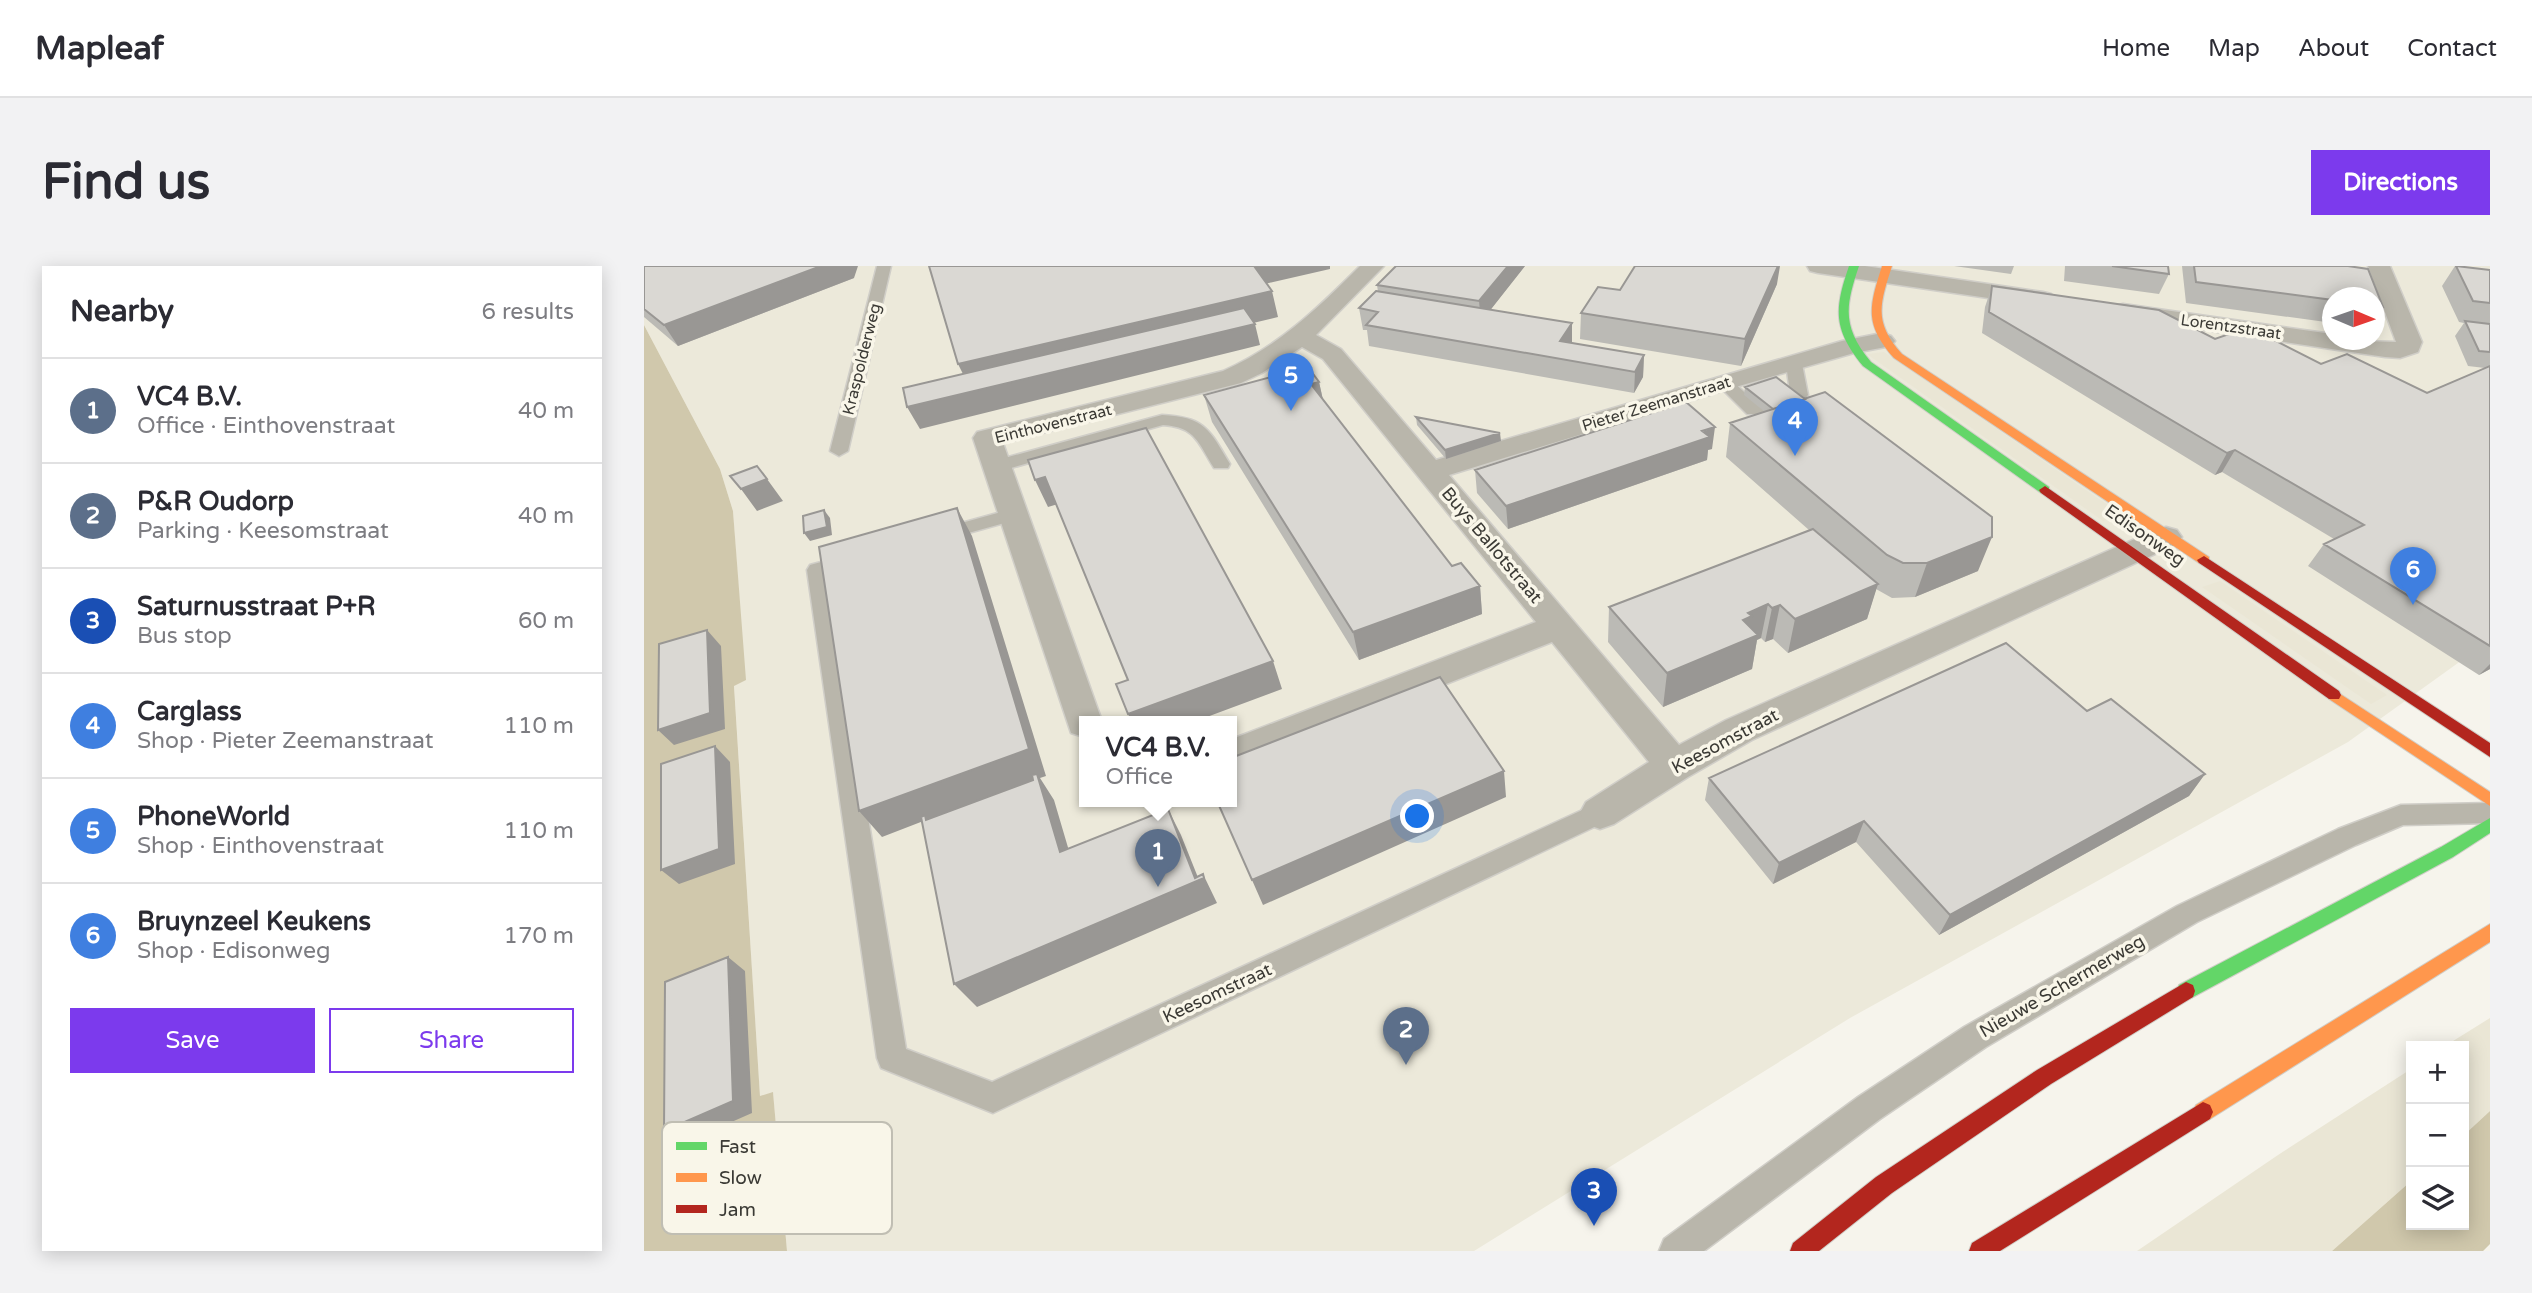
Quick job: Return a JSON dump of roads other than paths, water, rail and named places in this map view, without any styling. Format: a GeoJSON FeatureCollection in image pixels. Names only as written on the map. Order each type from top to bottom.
{"type":"FeatureCollection","features":[{"type":"Feature","properties":{"kind":"street","name":"Einthovenstraat"},"geometry":{"type":"LineString","coordinates":[[1082,716],[987,438],[1232,377],[1268,362],[1298,338],[1373,266]]}},
{"type":"Feature","properties":{"kind":"street"},"geometry":{"type":"LineString","coordinates":[[1818,266],[1885,271],[2060,301]]}},
{"type":"Feature","properties":{"kind":"street","name":"Lorentzstraat"},"geometry":{"type":"LineString","coordinates":[[2101,307],[2400,350],[2409,347],[2409,342],[2379,266]]}},
{"type":"Feature","properties":{"kind":"street","name":"Edisonweg"},"geometry":{"type":"LineString","coordinates":[[1853,269],[1839,322],[1851,346],[1867,364],[2354,708],[2490,800]]}},
{"type":"Feature","properties":{"kind":"street"},"geometry":{"type":"LineString","coordinates":[[1882,341],[1873,318],[1885,271]]}},
{"type":"Feature","properties":{"kind":"street","name":"Buys Ballotstraat"},"geometry":{"type":"LineString","coordinates":[[1298,338],[1319,345],[1332,354],[1674,766]]}},
{"type":"Feature","properties":{"kind":"street","name":"Edisonweg"},"geometry":{"type":"LineString","coordinates":[[1882,341],[1910,365],[2490,751]]}},
{"type":"Feature","properties":{"kind":"street","name":"Pieter Zeemanstraat"},"geometry":{"type":"LineString","coordinates":[[1431,471],[1723,382],[1851,346],[1882,341]]}},
{"type":"Feature","properties":{"kind":"street","name":"Keesomstraat"},"geometry":{"type":"LineString","coordinates":[[1600,813],[1674,766],[1739,730],[2166,537]]}},
{"type":"Feature","properties":{"kind":"street"},"geometry":{"type":"LineString","coordinates":[[1237,752],[1560,626]]}},
{"type":"Feature","properties":{"kind":"street"},"geometry":{"type":"LineString","coordinates":[[1801,1251],[1884,1185],[2044,1077],[2190,989],[2448,852],[2490,825]]}},
{"type":"Feature","properties":{"kind":"street"},"geometry":{"type":"LineString","coordinates":[[1980,1251],[2490,932]]}},
{"type":"Feature","properties":{"kind":"lane","name":"Kraspolderweg"},"geometry":{"type":"LineString","coordinates":[[839,451],[884,266]]}},
{"type":"Feature","properties":{"kind":"lane"},"geometry":{"type":"LineString","coordinates":[[997,466],[1162,420],[1185,421],[1205,437],[1221,464]]}},
{"type":"Feature","properties":{"kind":"lane"},"geometry":{"type":"LineString","coordinates":[[908,544],[1012,515]]}},
{"type":"Feature","properties":{"kind":"lane","name":"Keesomstraat"},"geometry":{"type":"LineString","coordinates":[[882,552],[817,570],[891,1058],[993,1098],[1600,813]]}},
{"type":"Feature","properties":{"kind":"lane","name":"Nieuwe Schermerweg"},"geometry":{"type":"LineString","coordinates":[[1676,1251],[1869,1108],[1964,1044],[2187,914],[2347,837],[2401,815],[2490,813]]}},
{"type":"Feature","properties":{"kind":"place","name":"PhoneWorld"},"geometry":{"type":"Point","coordinates":[1291,411]}},
{"type":"Feature","properties":{"kind":"place","name":"Carglass"},"geometry":{"type":"Point","coordinates":[1795,456]}},
{"type":"Feature","properties":{"kind":"place","name":"Bruynzeel Keukens"},"geometry":{"type":"Point","coordinates":[2413,605]}},
{"type":"Feature","properties":{"kind":"place","name":"VC4 B.V."},"geometry":{"type":"Point","coordinates":[1158,887]}},
{"type":"Feature","properties":{"kind":"place","name":"P&R Oudorp"},"geometry":{"type":"Point","coordinates":[1406,1065]}},
{"type":"Feature","properties":{"kind":"place","name":"Saturnusstraat P+R"},"geometry":{"type":"Point","coordinates":[1594,1226]}}]}
